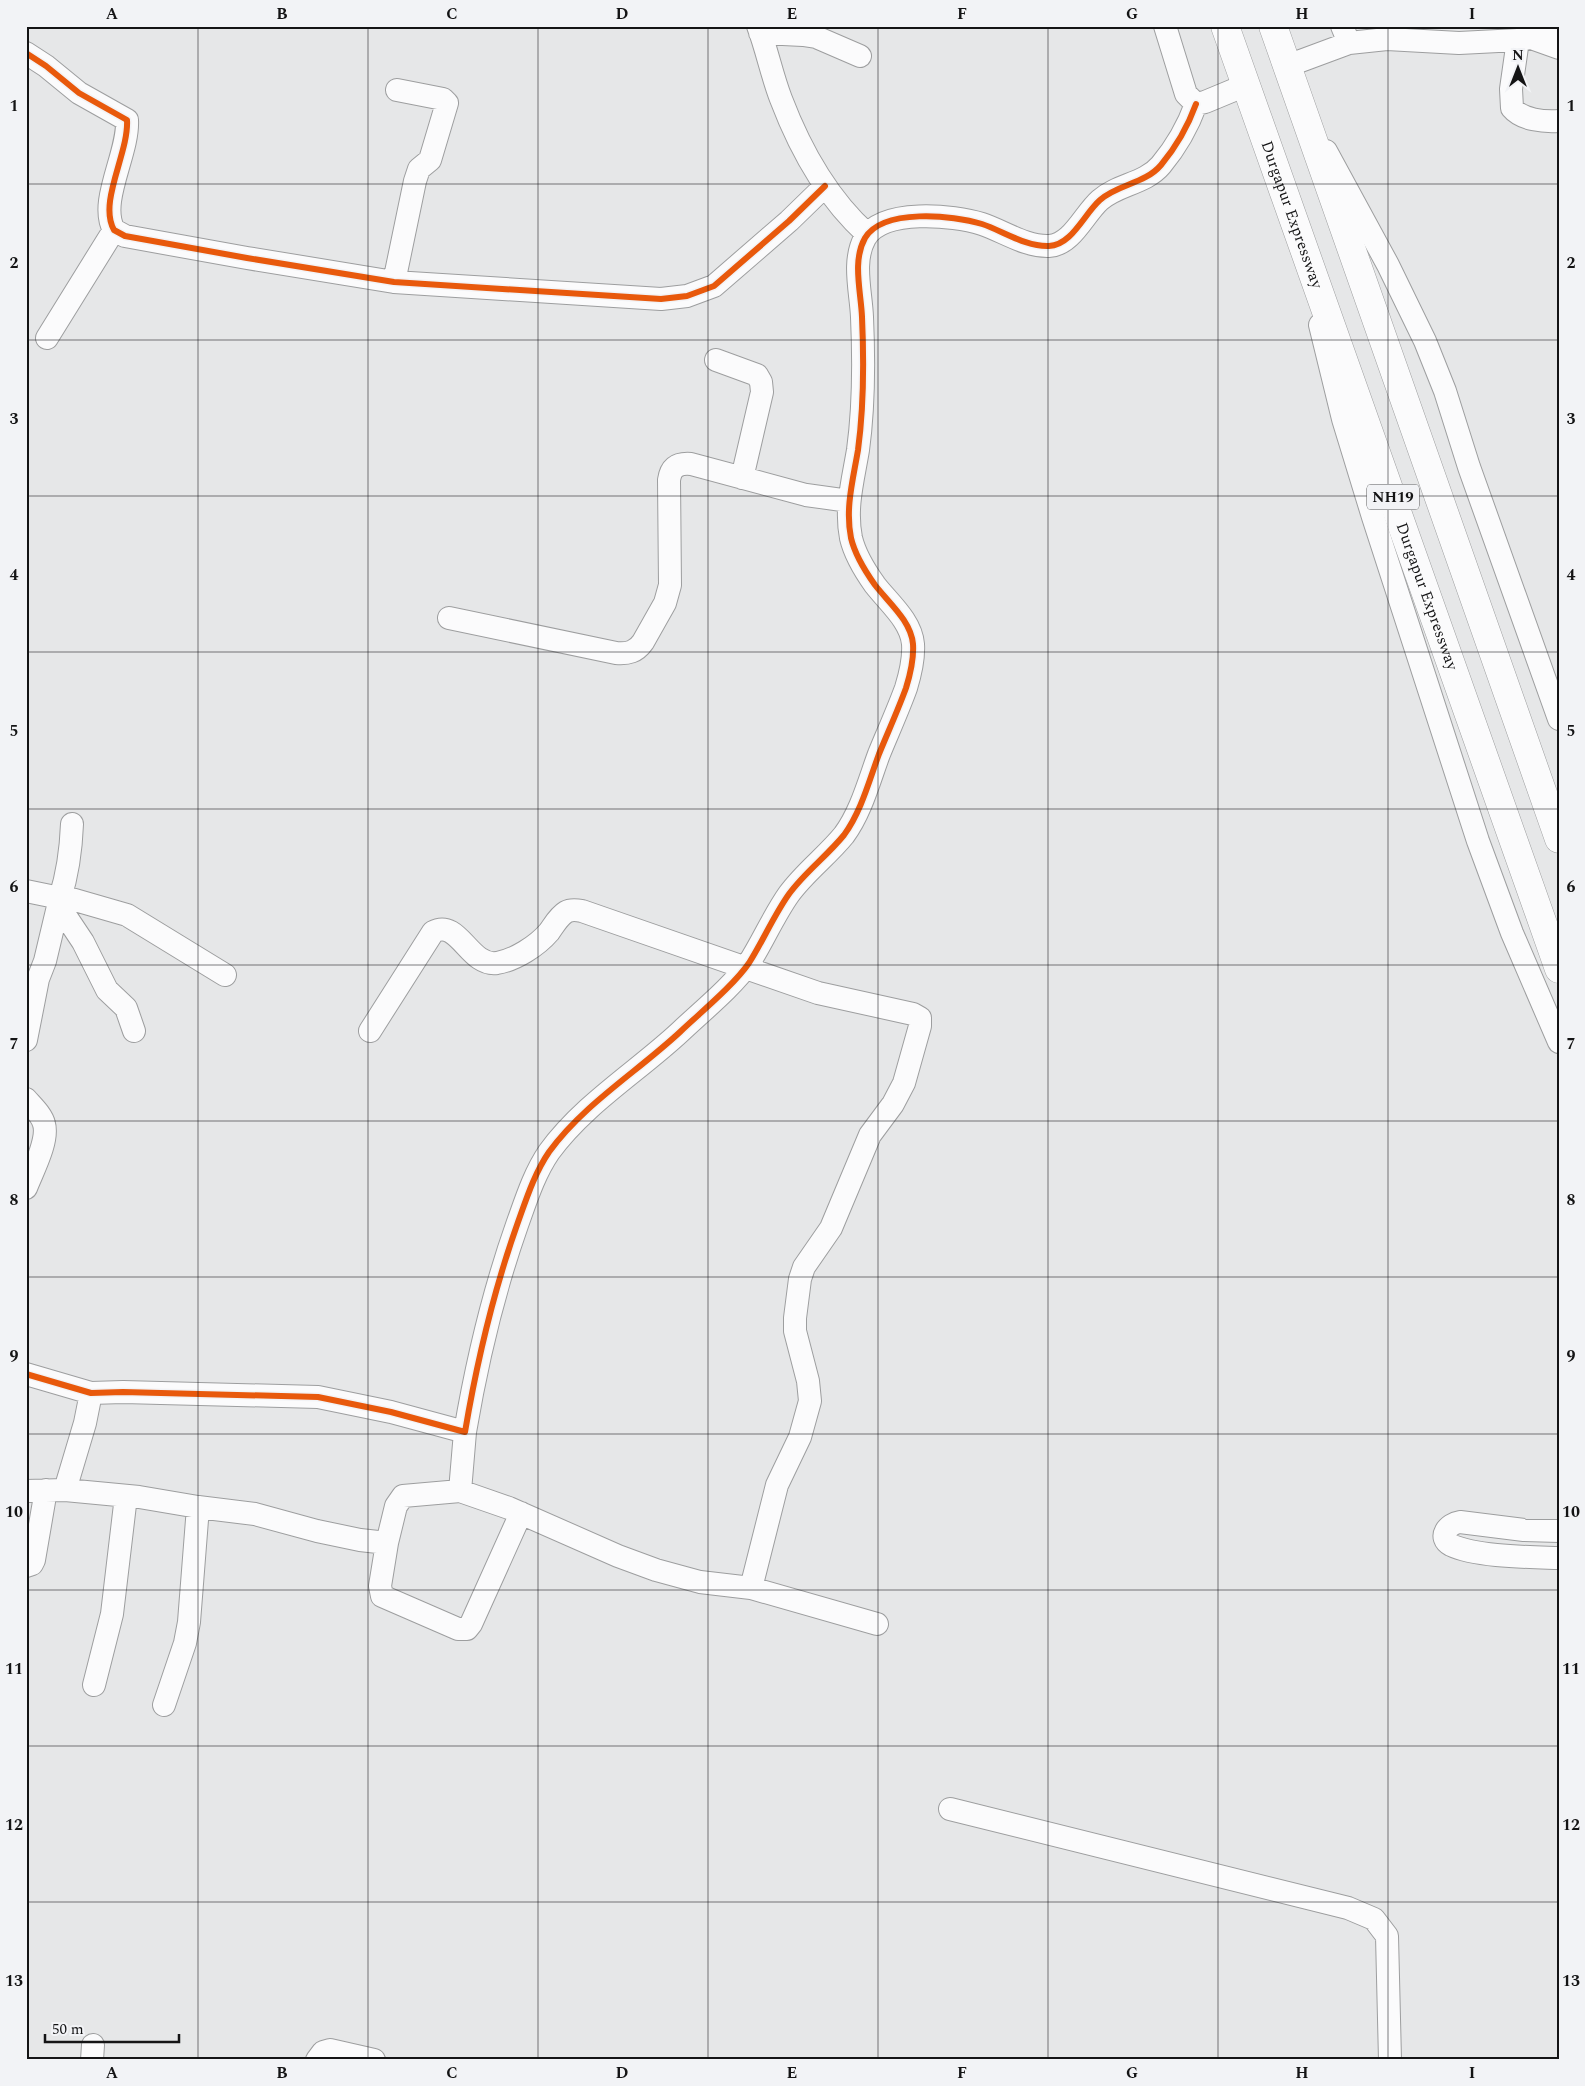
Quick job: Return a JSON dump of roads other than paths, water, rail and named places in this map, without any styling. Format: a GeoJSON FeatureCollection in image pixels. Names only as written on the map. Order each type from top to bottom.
{"type":"FeatureCollection","features":[{"type":"Feature","properties":{"kind":"highway","name":"Durgapur Expressway"},"geometry":{"type":"LineString","coordinates":[[1225,26],[1559,968]]}},
{"type":"Feature","properties":{"kind":"highway","name":"NH19"},"geometry":{"type":"LineString","coordinates":[[1273,26],[1559,839]]}},
{"type":"Feature","properties":{"kind":"street"},"geometry":{"type":"LineString","coordinates":[[1164,26],[1186,94],[1196,104]]}},
{"type":"Feature","properties":{"kind":"street"},"geometry":{"type":"LineString","coordinates":[[1288,66],[1345,35],[1388,33],[1459,43],[1525,39],[1559,27]]}},
{"type":"Feature","properties":{"kind":"street"},"geometry":{"type":"LineString","coordinates":[[860,56],[816,37],[759,30],[791,123],[825,186],[851,219],[867,234]]}},
{"type":"Feature","properties":{"kind":"street"},"geometry":{"type":"LineString","coordinates":[[1525,39],[1559,48]]}},
{"type":"Feature","properties":{"kind":"street"},"geometry":{"type":"LineString","coordinates":[[1525,39],[1511,89],[1512,108],[1526,117],[1559,121]]}},
{"type":"Feature","properties":{"kind":"street"},"geometry":{"type":"LineString","coordinates":[[26,53],[79,92],[126,120],[128,134],[111,195],[110,218],[114,230],[125,236],[246,258],[394,282],[661,299],[687,296],[714,286],[738,268],[825,186]]}},
{"type":"Feature","properties":{"kind":"street"},"geometry":{"type":"LineString","coordinates":[[1196,104],[1246,85]]}},
{"type":"Feature","properties":{"kind":"street"},"geometry":{"type":"LineString","coordinates":[[394,282],[415,181],[419,169],[430,160],[447,103],[443,99],[397,90]]}},
{"type":"Feature","properties":{"kind":"street"},"geometry":{"type":"LineString","coordinates":[[460,1491],[465,1432],[482,1340],[496,1287],[528,1193],[543,1163],[550,1151],[591,1106],[676,1036],[746,967],[790,892],[847,831],[867,788],[907,685],[914,646],[911,635],[897,611],[874,584],[857,556],[850,534],[849,500],[858,451],[863,391],[862,316],[858,263],[860,248],[867,234],[878,225],[908,217],[954,218],[978,223],[1033,244],[1044,246],[1060,244],[1069,237],[1100,200],[1118,188],[1147,177],[1156,170],[1178,141],[1190,120],[1196,104]]}},
{"type":"Feature","properties":{"kind":"street"},"geometry":{"type":"LineString","coordinates":[[1304,113],[1388,264],[1425,341],[1445,391],[1469,467],[1559,719]]}},
{"type":"Feature","properties":{"kind":"street"},"geometry":{"type":"LineString","coordinates":[[1292,211],[1343,419],[1373,517],[1478,841],[1512,933],[1559,1042]]}},
{"type":"Feature","properties":{"kind":"street"},"geometry":{"type":"LineString","coordinates":[[47,338],[114,230]]}},
{"type":"Feature","properties":{"kind":"street"},"geometry":{"type":"LineString","coordinates":[[716,360],[757,375],[761,382],[762,392],[742,478]]}},
{"type":"Feature","properties":{"kind":"street"},"geometry":{"type":"LineString","coordinates":[[450,618],[616,653],[632,652],[639,649],[668,595],[670,585],[668,480],[670,472],[675,466],[683,463],[806,495],[849,500]]}},
{"type":"Feature","properties":{"kind":"street"},"geometry":{"type":"LineString","coordinates":[[26,1040],[38,979],[45,961],[68,873],[72,824]]}},
{"type":"Feature","properties":{"kind":"street"},"geometry":{"type":"LineString","coordinates":[[26,892],[59,903],[75,900],[126,915],[225,975]]}},
{"type":"Feature","properties":{"kind":"street"},"geometry":{"type":"LineString","coordinates":[[59,903],[83,942],[107,990],[126,1008],[134,1031]]}},
{"type":"Feature","properties":{"kind":"street"},"geometry":{"type":"LineString","coordinates":[[370,1031],[429,938],[438,930],[452,932],[480,960],[494,963],[528,949],[568,911],[582,910],[818,993],[913,1014],[921,1021],[904,1083],[893,1104],[870,1135],[831,1228],[804,1267],[800,1278],[795,1331],[808,1381],[810,1401],[800,1437],[777,1484],[751,1588]]}},
{"type":"Feature","properties":{"kind":"street"},"geometry":{"type":"LineString","coordinates":[[26,1099],[42,1118],[45,1126],[45,1136],[41,1150],[26,1188]]}},
{"type":"Feature","properties":{"kind":"street"},"geometry":{"type":"LineString","coordinates":[[26,1374],[91,1393],[123,1392],[318,1397],[391,1412],[465,1432]]}},
{"type":"Feature","properties":{"kind":"street"},"geometry":{"type":"LineString","coordinates":[[26,1566],[32,1564],[34,1560],[46,1490],[85,1423],[91,1393]]}},
{"type":"Feature","properties":{"kind":"street"},"geometry":{"type":"LineString","coordinates":[[46,1490],[126,1496],[255,1514],[334,1535],[387,1543]]}},
{"type":"Feature","properties":{"kind":"street"},"geometry":{"type":"LineString","coordinates":[[520,1513],[471,1624],[467,1629],[458,1629],[382,1596],[380,1586],[387,1543],[396,1506],[403,1496],[460,1491],[483,1498],[520,1513],[618,1556],[656,1570],[700,1582],[751,1588],[821,1606],[877,1624]]}},
{"type":"Feature","properties":{"kind":"street"},"geometry":{"type":"LineString","coordinates":[[94,1685],[112,1614],[126,1496]]}},
{"type":"Feature","properties":{"kind":"street"},"geometry":{"type":"LineString","coordinates":[[164,1704],[185,1643],[189,1622],[198,1507]]}},
{"type":"Feature","properties":{"kind":"street"},"geometry":{"type":"LineString","coordinates":[[1559,1530],[1524,1530],[1460,1522],[1450,1524],[1446,1529],[1445,1536],[1446,1541],[1450,1544],[1477,1552],[1523,1557],[1559,1558]]}},
{"type":"Feature","properties":{"kind":"street"},"geometry":{"type":"LineString","coordinates":[[950,1809],[1348,1908],[1374,1919],[1387,1936],[1390,2060]]}},
{"type":"Feature","properties":{"kind":"street"},"geometry":{"type":"LineString","coordinates":[[317,2060],[323,2052],[330,2050],[374,2060]]}}]}
